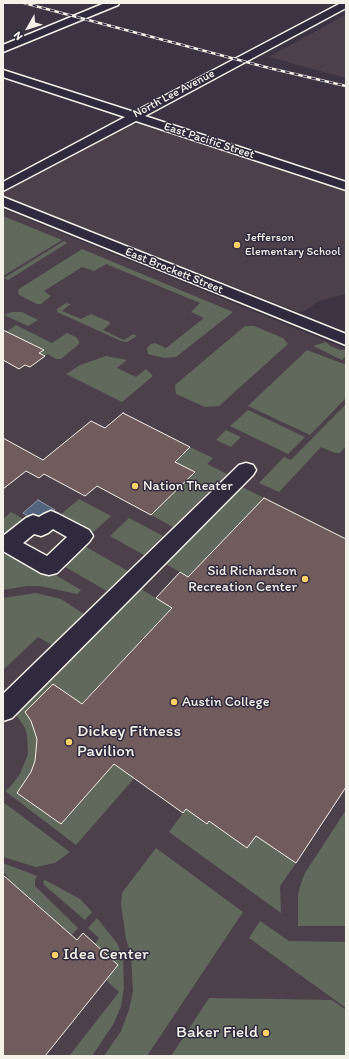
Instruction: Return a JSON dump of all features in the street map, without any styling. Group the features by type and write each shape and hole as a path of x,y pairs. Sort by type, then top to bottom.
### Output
{"main road":[{"path":"3,41 96,3"},
{"path":"3,49 114,3"},
{"name":"East Brockett Street","path":"3,201 346,340"}],"street":[{"name":"North Lee Avenue","path":"3,186 346,3"},
{"name":"East Pacific Street","path":"3,73 346,186"},
{"path":"3,710 246,470"}],"shaded area":[{"path":"346,14 346,78 269,57 336,20"},
{"name":"Jefferson Elementary School","path":"139,124 346,191 346,294 319,301 306,310 298,312 3,196 3,193 128,125"},
{"name":"Austin College","path":"3,209 346,349 346,1056 3,1056"},
{"path":"3,216 62,240 3,276"},
{"path":"64,241 67,243 8,280 4,278"},
{"path":"82,249 233,312 176,357 164,358 148,354 147,348 151,344 155,343 166,348 204,318 191,312 200,303 106,264 94,271 82,267 44,291 51,296 41,304 37,304 19,295 19,289"},
{"path":"66,303 71,304 62,311 81,319 91,314 110,322 110,324 103,330 124,340 133,334 137,336 127,342 121,341 57,312 57,309"},
{"path":"12,312 22,312 38,320 28,326 4,315"},
{"path":"16,325 52,343 67,333 76,337 79,344 61,359 56,359 48,354 45,356 39,353 43,350 6,332"},
{"path":"245,326 254,326 283,338 288,344 219,406 205,407 176,394 175,385"},
{"path":"326,342 330,346 340,350 346,350 346,356 342,360 313,346"},
{"path":"307,350 344,364 346,363 346,398 310,435 248,406"},
{"path":"106,356 127,360 117,368 136,377 146,369 153,376 122,402 66,374 80,365"},
{"path":"346,404 346,446 340,453 335,453 321,447 279,492 259,483 284,457 291,460"},
{"path":"248,410 305,437 288,454 230,426"},
{"path":"226,430 241,437 231,447 216,440"},
{"path":"190,447 213,458 207,464 227,474 173,527 151,515 195,472 175,462"},
{"path":"242,487 264,498 188,577 166,564"},
{"path":"79,499 111,516 91,534 59,516"},
{"path":"11,512 27,521 11,535 3,530 3,519"},
{"path":"129,518 163,536 144,555 110,536"},
{"path":"81,544 128,571 107,591 60,564"},
{"path":"10,548 81,590 77,594 40,586 27,586 3,590 3,556"},
{"path":"141,589 172,608 81,704 53,685 25,712 31,721 37,739 35,761 31,772 17,793 61,824 117,761 137,775 76,845 5,791 20,774 28,754 25,728 16,715"},
{"path":"36,593 61,599 84,614 52,645 38,637 3,670 3,598"},
{"path":"3,802 70,852 55,863 36,867 3,857"},
{"path":"186,809 206,824 209,821 247,848 256,836 296,863 280,886 281,913 169,832"},
{"path":"346,810 346,926 298,926 298,895 305,873"},
{"path":"156,848 243,912 147,1056 104,1056 121,1031 129,1010 133,991 131,955 126,939 121,904 122,893"},
{"path":"3,863 37,876 35,886 78,928 72,935 11,883 5,873 3,874"},
{"path":"45,880 80,899 92,912 85,920 44,885 43,881"},
{"path":"97,918 117,943 123,957 124,988 121,1006 114,1023 92,1056 69,1056 119,992 106,980 118,965 95,944 99,938 88,928"},
{"path":"260,921 289,941 346,942 346,1008 249,938"},
{"name":"Baker Field","path":"209,998 332,1000 346,1010 346,1056 171,1056"}],"water":[{"path":"38,500 55,510 40,523 23,513"}],"building":[{"path":"3,330 44,350 39,353 45,356 30,367 25,365 19,369 3,360"},
{"path":"123,413 190,447 175,462 195,472 151,515 97,486 85,496 44,474 39,478 26,471 3,489 3,438 43,460 91,421 105,428"},
{"path":"264,498 346,539 346,787 296,863 256,836 247,848 209,821 207,824 186,809 183,813 114,764 61,824 17,793 31,772 35,761 37,739 31,721 25,712 53,684 82,704 172,608 156,598 180,572 188,577"},
{"name":"Idea Center","path":"3,875 77,940 83,933 118,965 45,1056 3,1056"}],"railway":[{"path":"24,3 269,68 346,86"}],"place":[{"name":"Jefferson Elementary School","path":"237,245"},
{"name":"Nation Theater","path":"135,486"},
{"name":"Sid Richardson Recreation Center","path":"305,579"},
{"name":"Austin College","path":"174,702"},
{"name":"Dickey Fitness Pavilion","path":"69,742"},
{"name":"Idea Center","path":"55,955"},
{"name":"Baker Field","path":"266,1033"}]}
